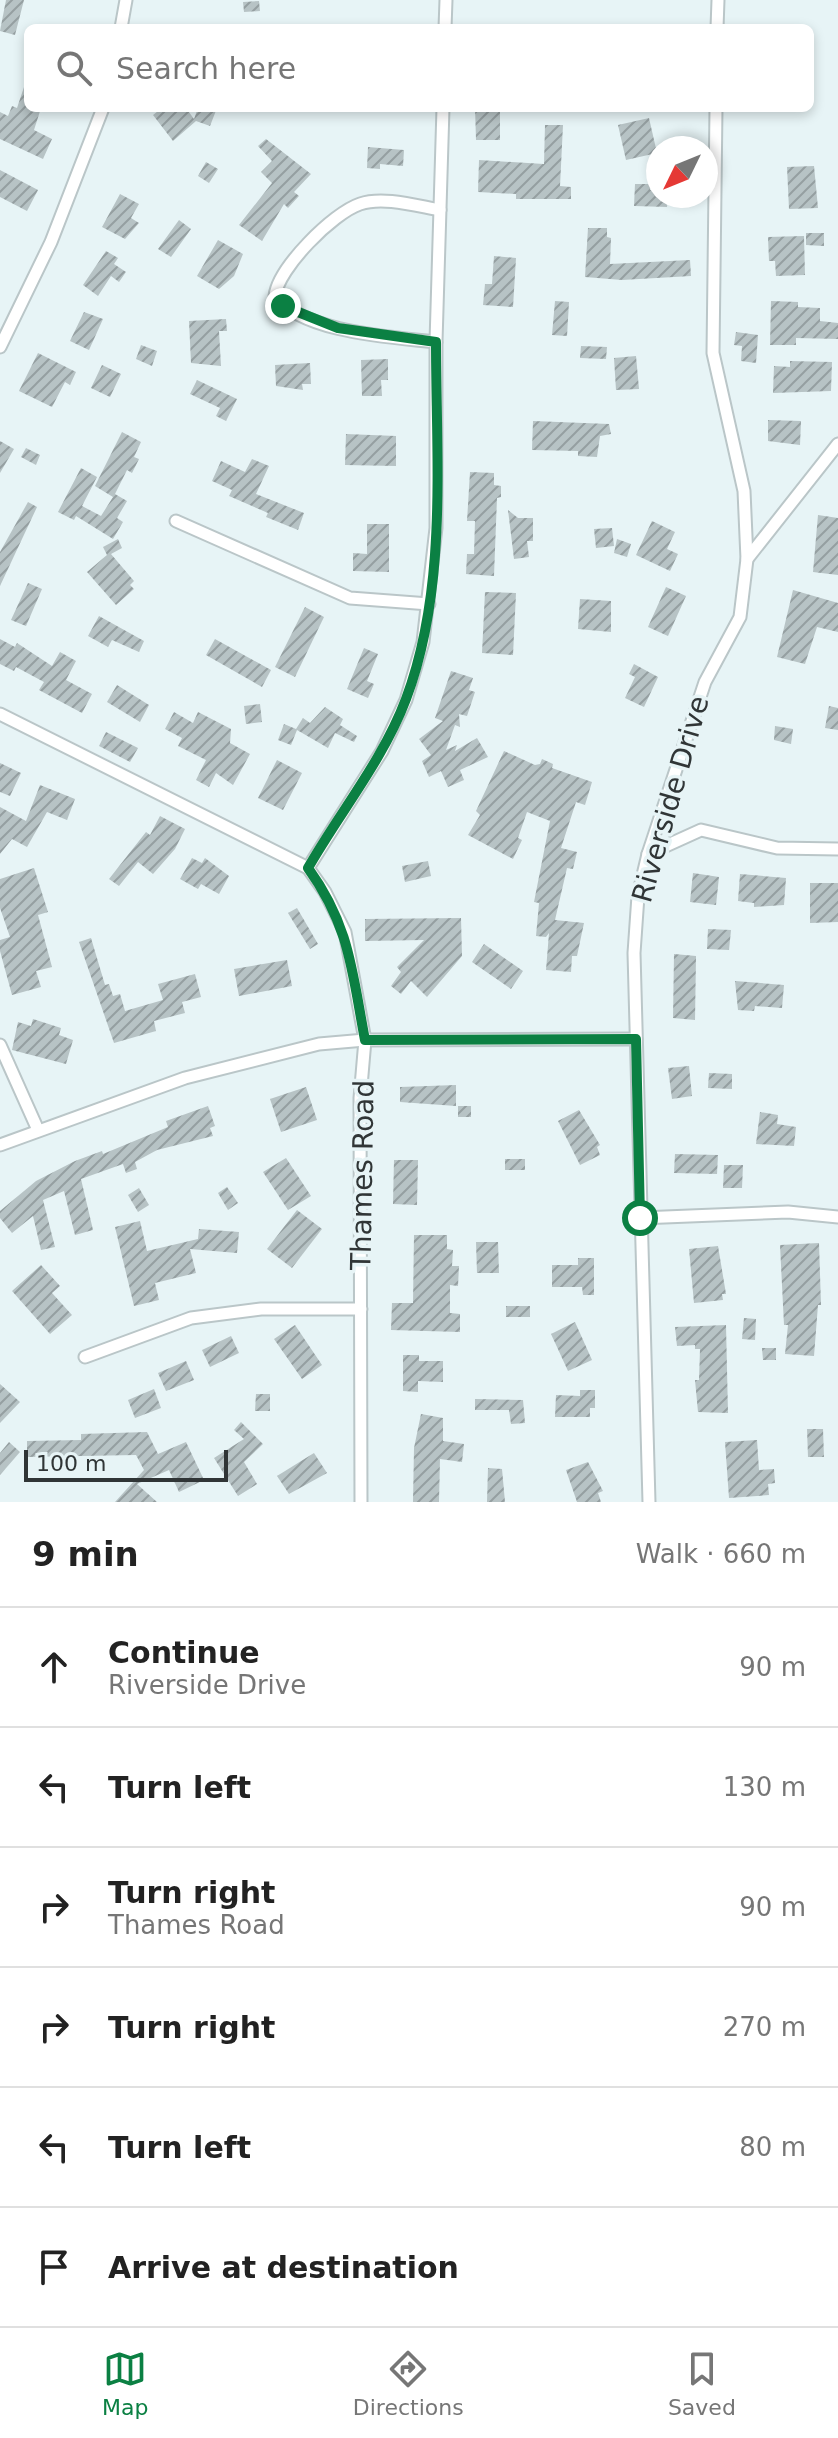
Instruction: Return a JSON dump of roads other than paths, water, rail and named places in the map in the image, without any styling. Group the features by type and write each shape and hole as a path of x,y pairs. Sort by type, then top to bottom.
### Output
{"street":[{"path":"122,24 126,0"},
{"path":"445,24 446,0"},
{"path":"717,24 718,0"},
{"path":"0,347 51,242 101,112"},
{"path":"0,714 308,868 382,751 406,700 423,642 436,528 436,342 443,112"},
{"name":"Riverside Drive","path":"649,1502 634,953 638,896 648,854 705,682 740,617 747,559 744,491 713,353 716,112"},
{"path":"436,342 338,328 283,306 275,296 276,283 299,254 333,220 361,203 391,203 440,210"},
{"path":"747,559 838,444"},
{"path":"176,521 350,598 429,604"},
{"path":"648,854 701,830 777,848 838,849"},
{"name":"Thames Road","path":"308,868 325,892 345,932 365,1040 360,1098 361,1502"},
{"path":"0,1145 185,1078 319,1044 365,1040 636,1039"},
{"path":"0,1045 38,1130"},
{"path":"640,1218 788,1212 838,1217"},
{"path":"85,1357 191,1318 261,1309 361,1309"}]}
